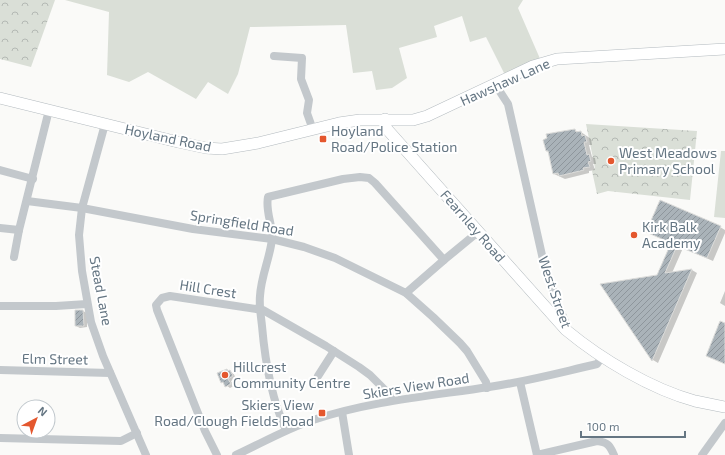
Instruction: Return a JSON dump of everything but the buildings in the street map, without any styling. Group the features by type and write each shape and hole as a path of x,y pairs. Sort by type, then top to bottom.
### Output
{"main road":[{"name":"Hawshaw Lane","path":"385,119 413,120 427,116 533,66 557,59 725,50"},
{"name":"Hoyland Road","path":"0,98 178,142 206,148 222,149 246,145 339,123 385,119"},
{"name":"Fearnley Road","path":"385,119 386,128 566,330"},
{"name":"West Street","path":"566,330 583,345 602,357 658,387 694,401 725,407"}],"street":[{"path":"274,56 302,58 301,79 309,100 307,113 313,130"},
{"name":"West Street","path":"495,84 508,104 544,264 566,324 566,330"},
{"path":"14,257 19,230 33,179 49,110"},
{"name":"Stead Lane","path":"104,124 82,208 79,235 82,271 91,322 110,373 146,455"},
{"path":"0,170 33,179"},
{"path":"286,430 270,379 260,310 262,280 272,239 268,197 343,179 360,177 369,178 376,183 444,260"},
{"name":"Springfield Road","path":"27,201 82,208 194,229 272,239 304,247 335,258 406,293 433,317 467,351 486,382 487,388"},
{"path":"0,228 19,230"},
{"path":"406,293 478,232"},
{"name":"Hill Crest","path":"217,455 200,418 157,310 156,305 162,298 170,296 260,310 290,324 370,375 390,395 392,400"},
{"path":"0,306 56,306 88,304"},
{"path":"318,376 334,351"},
{"name":"Skiers View Road","path":"236,455 286,430 314,419 392,400 487,388 520,382 593,366 597,364 602,357"},
{"name":"Elm Street","path":"0,370 110,373"},
{"path":"520,382 537,455 598,441 604,442 610,446 614,455"},
{"path":"342,412 349,455"},
{"path":"702,455 725,424"},
{"path":"0,438 121,441 137,433"}],"green space":[{"path":"0,0 55,0 31,67 0,59"},
{"path":"65,0 523,0 518,8 541,61 506,77 486,37 470,42 462,16 434,26 437,37 399,48 407,78 392,88 376,90 372,71 353,73 346,25 250,27 238,74 228,94 208,82 196,99 148,72 129,82 107,75 109,12"},
{"path":"586,124 697,131 690,200 608,191 597,194 592,171 595,168"},
{"path":"721,151 725,151 725,218 714,217"}],"place":[{"name":"Hoyland Road/Police Station","path":"323,139"},
{"name":"West Meadows Primary School","path":"611,161"},
{"name":"Kirk Balk Academy","path":"634,235"},
{"name":"Hillcrest Community Centre","path":"225,375"},
{"name":"Skiers View Road/Clough Fields Road","path":"322,413"}]}
